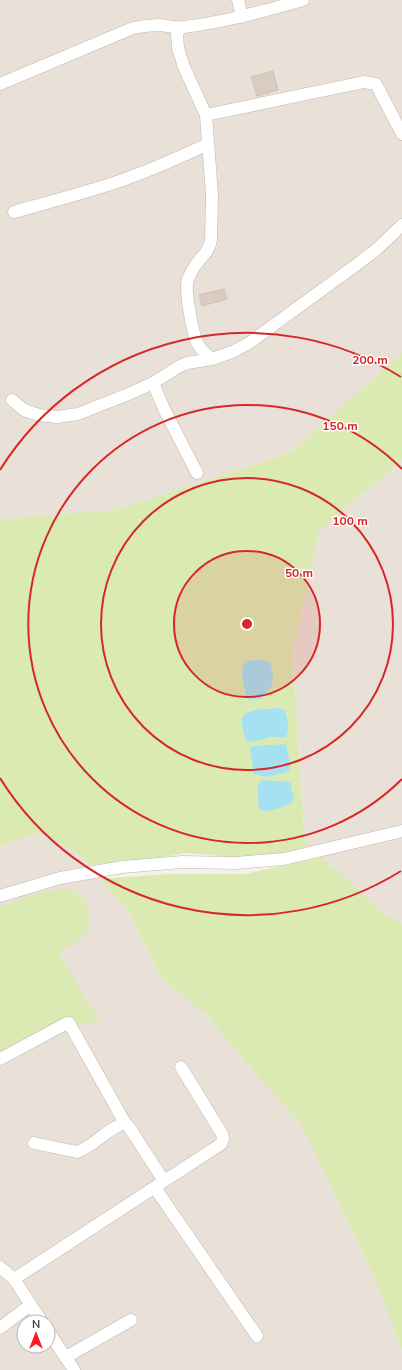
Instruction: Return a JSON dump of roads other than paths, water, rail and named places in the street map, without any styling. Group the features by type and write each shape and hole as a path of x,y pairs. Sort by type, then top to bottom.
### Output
{"street":[{"path":"238,0 242,17"},
{"path":"0,84 133,28 145,25 160,25 180,28 211,24 303,0"},
{"path":"180,28 177,34 178,48 184,67 206,115 212,195 212,240 210,248 196,265 187,282 186,292 198,344 202,351 212,359"},
{"path":"206,115 364,82 376,84 402,134"},
{"path":"14,212 130,177 181,157 208,144"},
{"path":"12,400 24,410 39,415 57,417 78,414 153,383 187,363 212,359 232,352 249,343 377,249 402,225"},
{"path":"153,383 165,411 198,473"},
{"path":"0,896 60,878 122,867 182,862 236,863 284,859 402,831"},
{"path":"0,1059 69,1023 125,1123 129,1127 159,1184 257,1336"},
{"path":"14,1279 221,1144 223,1139 222,1134 181,1067"},
{"path":"34,1143 77,1152 84,1150 119,1125 125,1123"},
{"path":"0,1267 14,1279 36,1314"},
{"path":"0,1328 30,1306"},
{"path":"66,1357 131,1320"},
{"path":"56,1343 74,1370"}],"water":[{"path":"245,661 268,661 271,664 273,676 272,686 261,699 248,700 243,680 243,664"},
{"path":"277,708 285,710 288,732 285,738 273,737 248,742 245,739 242,727 243,716 251,711"},
{"path":"286,744 290,764 290,769 287,772 266,777 254,774 250,749 252,746"},
{"path":"263,780 290,782 294,799 284,807 262,811 258,805 258,789"}]}
